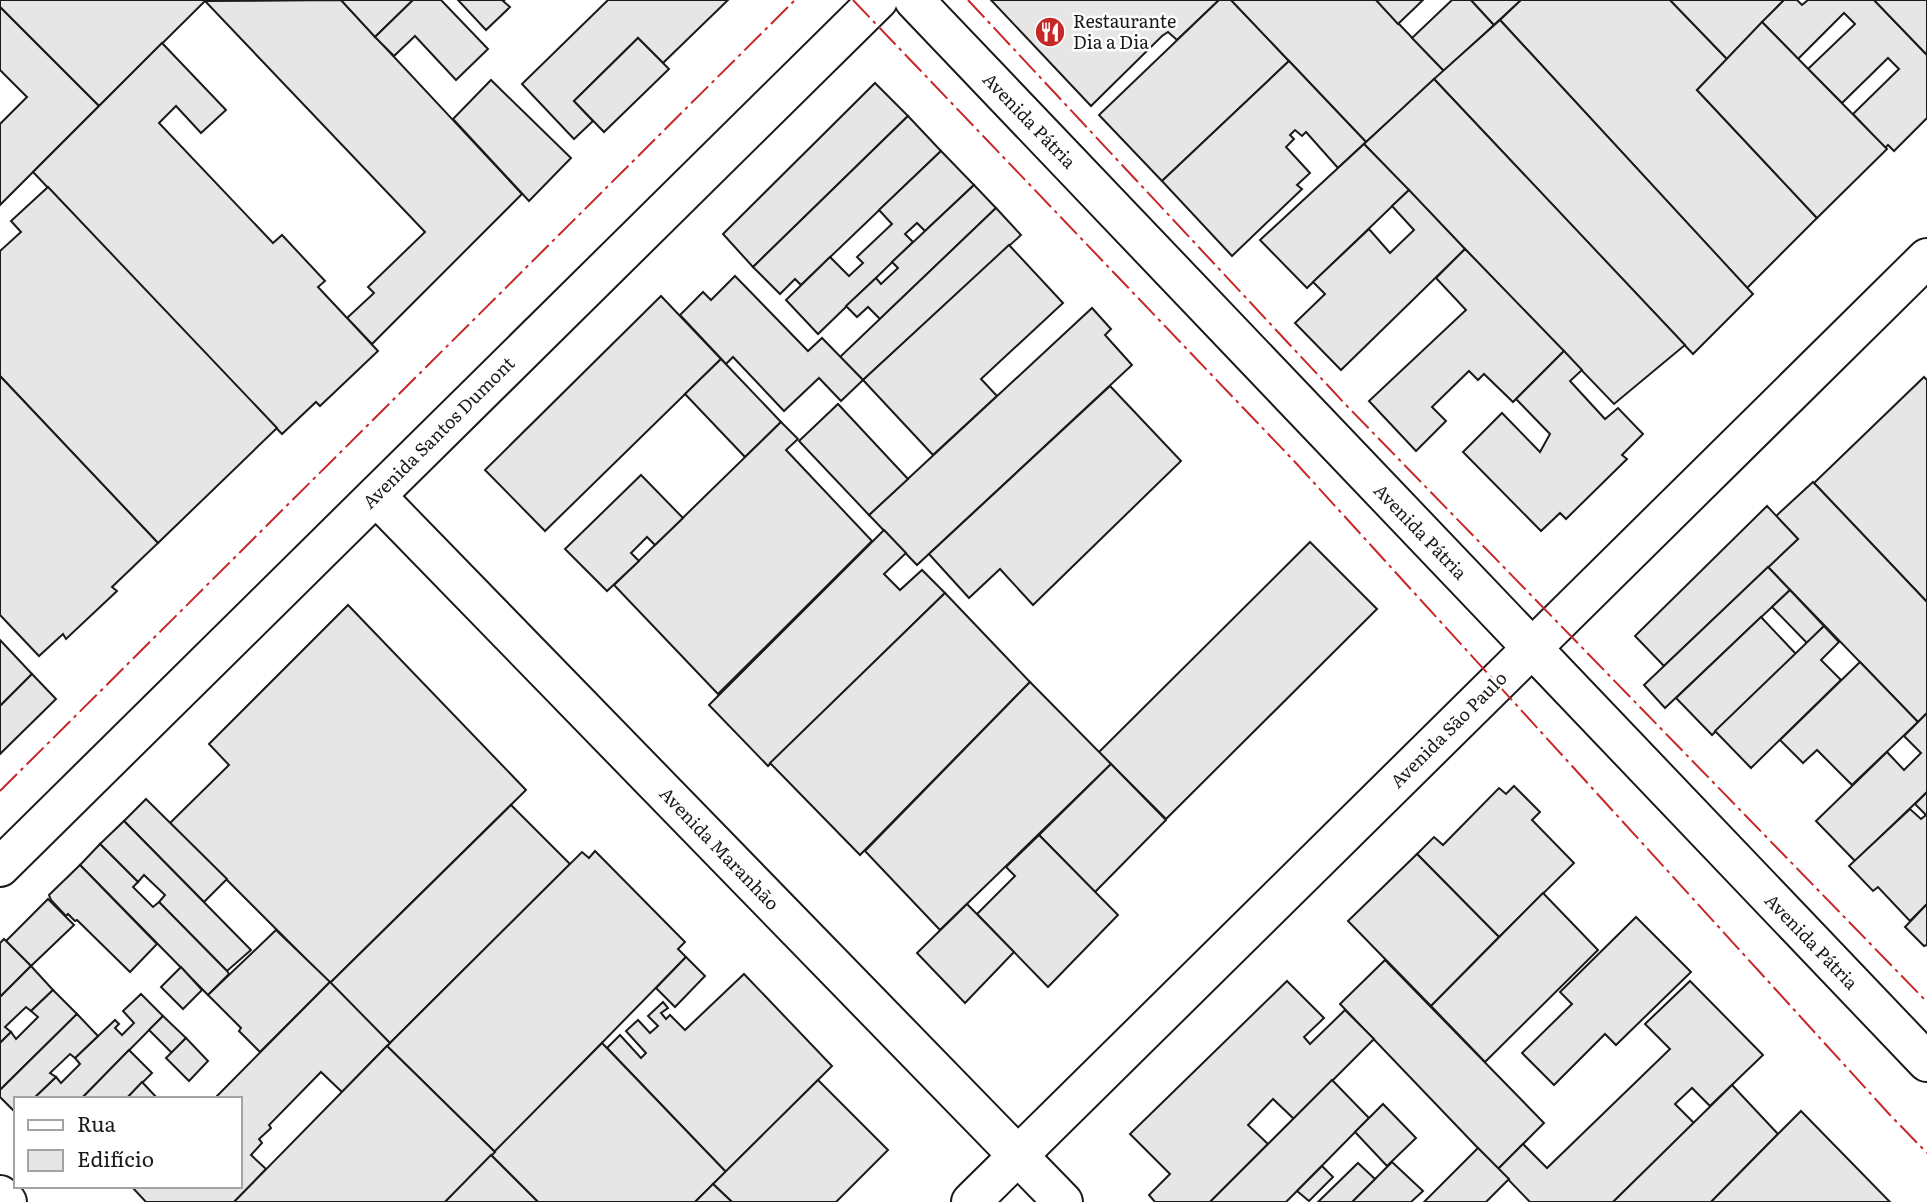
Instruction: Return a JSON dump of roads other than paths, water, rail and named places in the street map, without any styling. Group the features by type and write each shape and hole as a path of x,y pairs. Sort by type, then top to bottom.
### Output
{"street":[{"name":"Avenida Santos Dumont","path":"0,867 878,0"},
{"name":"Avenida Pátria","path":"914,0 1927,1062"},
{"name":"Avenida São Paulo","path":"971,1202 1927,258"},
{"name":"Avenida Maranhão","path":"376,496 1063,1202"},
{"path":"0,1195 7,1202"}],"place":[{"name":"Restaurante Dia a Dia","path":"1050,32"}]}
